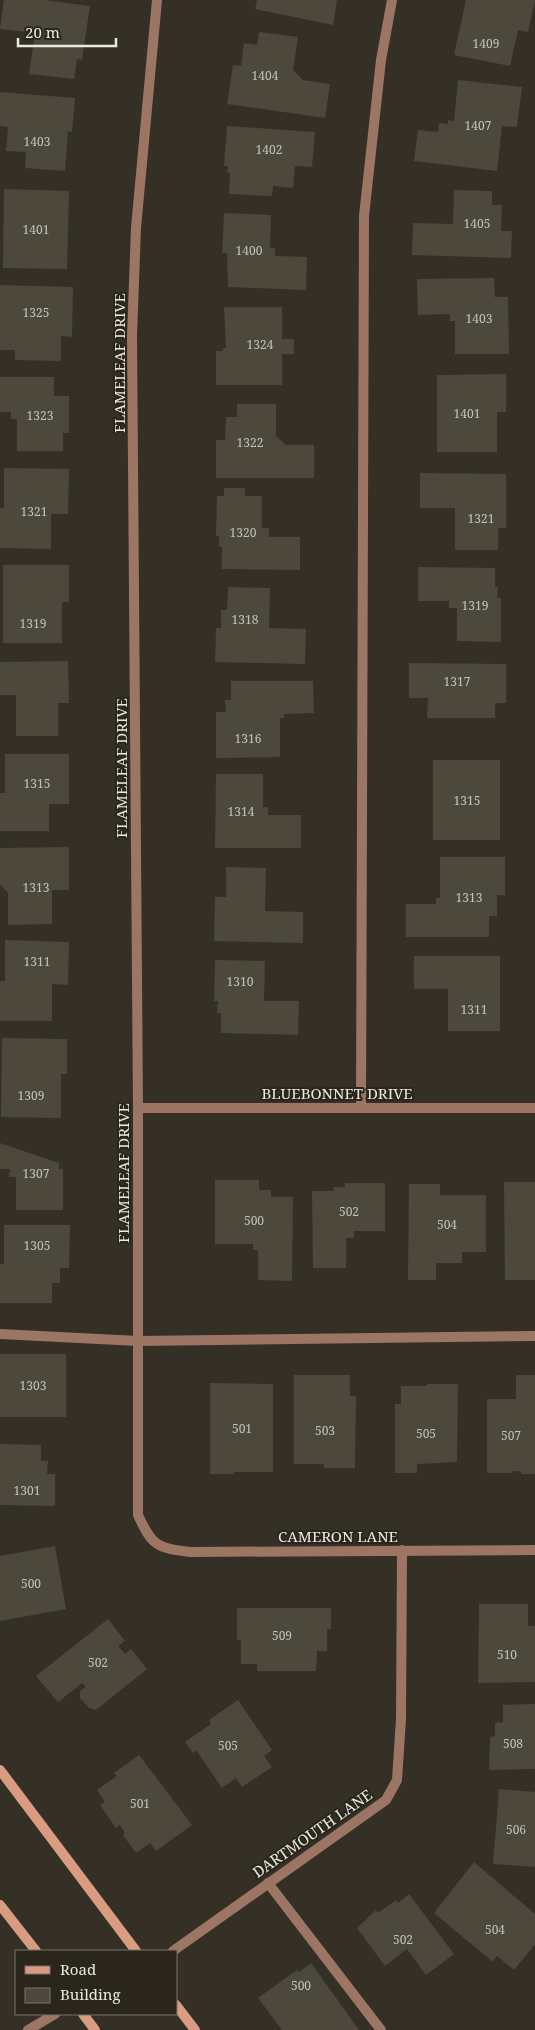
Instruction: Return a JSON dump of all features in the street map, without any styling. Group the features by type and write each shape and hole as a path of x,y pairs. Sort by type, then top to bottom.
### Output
{"main road":[{"path":"0,1770 135,1950"},
{"path":"0,1905 35,1950"},
{"path":"178,2008 195,2030"},
{"path":"84,2015 95,2030"}],"street":[{"name":"FLAMELEAF DRIVE","path":"148,1535 138,1515 138,1108 132,336 136,228 157,0"},
{"path":"361,1108 364,216 381,60 392,0"},
{"name":"BLUEBONNET DRIVE","path":"138,1108 535,1108"},
{"path":"0,1334 138,1340 535,1336"},
{"name":"CAMERON LANE","path":"148,1535 163,1549 190,1552 535,1550"},
{"name":"DARTMOUTH LANE","path":"174,1950 386,1800 397,1780 401,1719 402,1550"},
{"path":"268,1883 381,2030"},
{"path":"28,2030 53,2015"}],"building":[{"path":"4,0 44,0 90,6 82,60 77,59 74,79 29,74 35,33 0,29"},
{"path":"257,0 337,0 333,25 255,9"},
{"path":"466,0 535,0 528,32 518,30 510,66 454,55"},
{"path":"259,32 298,37 293,70 303,80 330,84 325,118 227,104 233,65 241,66 244,43 257,45"},
{"path":"458,80 522,87 517,127 502,126 497,171 414,161 418,130 438,132 439,123 448,124 448,120 454,121"},
{"path":"0,92 75,98 72,132 68,131 65,171 25,168 26,152 6,151 8,127 0,126"},
{"path":"227,126 315,132 312,167 295,166 293,188 273,186 272,196 229,194 230,173 227,172 228,166 224,166"},
{"path":"4,189 69,191 67,269 3,268"},
{"path":"454,190 492,191 492,205 502,205 501,231 512,231 511,258 412,255 413,223 453,224"},
{"path":"224,213 271,215 270,248 275,248 275,256 307,257 306,290 228,287 227,253 222,253"},
{"path":"494,278 495,297 508,297 509,354 455,354 455,321 450,321 450,314 418,315 417,279"},
{"path":"0,285 73,287 72,337 61,336 61,361 15,360 15,350 0,350"},
{"path":"224,307 282,307 282,339 294,339 294,354 282,354 282,385 216,385 216,351 223,351 223,348 226,348"},
{"path":"506,374 506,412 497,412 497,452 437,452 437,375"},
{"path":"0,377 54,377 54,396 69,396 69,433 63,433 63,451 17,451 17,419 11,419 11,412 0,412"},
{"path":"237,404 276,404 276,436 286,445 314,445 314,478 216,478 216,440 225,440 226,417 237,417"},
{"path":"4,468 69,469 68,514 51,514 51,549 0,548 0,508 4,508"},
{"path":"420,473 506,474 506,528 498,528 498,550 455,550 455,508 420,508"},
{"path":"224,488 245,488 245,496 262,496 262,528 269,528 269,537 300,537 300,570 222,569 222,547 219,547 219,536 216,536 217,496 224,496"},
{"path":"3,565 69,565 69,602 62,602 62,643 3,643"},
{"path":"418,567 495,568 495,587 498,587 497,598 501,598 501,642 457,641 457,608 449,608 449,601 418,601"},
{"path":"228,587 270,588 269,628 306,629 305,664 215,662 216,628 221,628 221,610 227,610"},
{"path":"68,661 69,703 58,703 58,736 16,736 16,695 0,695 0,662"},
{"path":"409,663 506,664 506,703 495,703 495,718 427,718 428,698 409,698"},
{"path":"231,681 313,681 314,713 284,714 284,718 280,718 280,757 216,758 216,712 226,712 225,700 231,700"},
{"path":"5,754 69,754 69,804 49,804 49,831 0,831 0,793 5,793"},
{"path":"433,760 500,760 500,840 433,840"},
{"path":"216,774 263,774 263,807 268,807 268,815 301,815 301,848 215,848"},
{"path":"69,847 69,890 52,890 52,924 8,925 8,893 0,884 0,848"},
{"path":"440,857 505,857 505,895 497,895 497,916 489,916 489,937 406,937 406,904 436,904 436,898 440,898"},
{"path":"226,867 266,868 265,911 303,912 303,943 214,941 215,897 226,897"},
{"path":"5,940 69,942 68,985 52,984 52,1021 0,1021 0,981 5,981"},
{"path":"414,956 500,956 500,1031 448,1031 448,989 414,989"},
{"path":"215,960 265,961 264,1001 299,1001 298,1035 221,1033 221,1013 217,1013 218,1001 214,1001"},
{"path":"2,1038 67,1039 67,1074 61,1074 61,1118 1,1117"},
{"path":"0,1143 59,1163 59,1169 63,1169 63,1210 16,1210 16,1177 9,1177 10,1169 0,1169"},
{"path":"215,1180 259,1180 259,1190 271,1190 271,1197 293,1197 292,1281 258,1280 258,1250 253,1250 253,1244 215,1244"},
{"path":"504,1182 535,1182 535,1280 505,1280"},
{"path":"345,1183 385,1183 385,1231 354,1231 354,1238 346,1238 346,1268 313,1268 312,1191 334,1191 333,1187 345,1187"},
{"path":"409,1184 440,1184 440,1195 486,1195 486,1252 462,1252 462,1263 436,1263 436,1280 408,1280"},
{"path":"4,1225 70,1225 69,1268 60,1268 60,1283 52,1283 52,1303 0,1303 0,1264 4,1264"},
{"path":"0,1354 66,1354 66,1417 0,1417"},
{"path":"294,1375 350,1375 350,1396 356,1396 355,1468 324,1468 324,1464 294,1464"},
{"path":"516,1375 535,1375 535,1474 521,1474 521,1471 513,1471 513,1473 487,1473 487,1399 516,1399"},
{"path":"210,1383 273,1384 273,1472 210,1474"},
{"path":"427,1384 458,1384 457,1462 417,1464 417,1473 395,1473 395,1404 401,1404 401,1386 427,1386"},
{"path":"0,1444 41,1445 41,1461 48,1461 47,1474 55,1474 55,1506 0,1505"},
{"path":"55,1546 66,1609 0,1621 0,1556"},
{"path":"479,1604 528,1604 528,1626 535,1626 535,1682 478,1683"},
{"path":"237,1608 331,1608 331,1629 327,1629 327,1651 317,1651 316,1671 257,1671 257,1664 241,1664 241,1640 237,1640"},
{"path":"108,1619 125,1641 118,1646 125,1654 131,1649 147,1669 96,1710 89,1708 80,1698 80,1691 86,1687 82,1683 58,1702 36,1676"},
{"path":"238,1700 272,1750 264,1756 272,1767 242,1787 236,1778 222,1788 196,1750 193,1753 185,1742 211,1724 209,1720"},
{"path":"535,1704 535,1769 489,1770 490,1737 495,1736 495,1723 503,1722 503,1705"},
{"path":"139,1755 192,1825 156,1851 150,1843 136,1853 123,1835 125,1833 120,1825 116,1828 100,1805 105,1802 97,1790 117,1776 114,1773"},
{"path":"499,1789 535,1792 535,1867 493,1864"},
{"path":"474,1862 535,1914 535,1944 514,1970 497,1956 493,1962 434,1913"},
{"path":"409,1894 454,1954 426,1975 407,1949 385,1966 357,1928 376,1910 378,1913 396,1900 398,1903"},
{"path":"311,1963 359,2030 282,2030 258,1998 297,1970 299,1972"}]}
